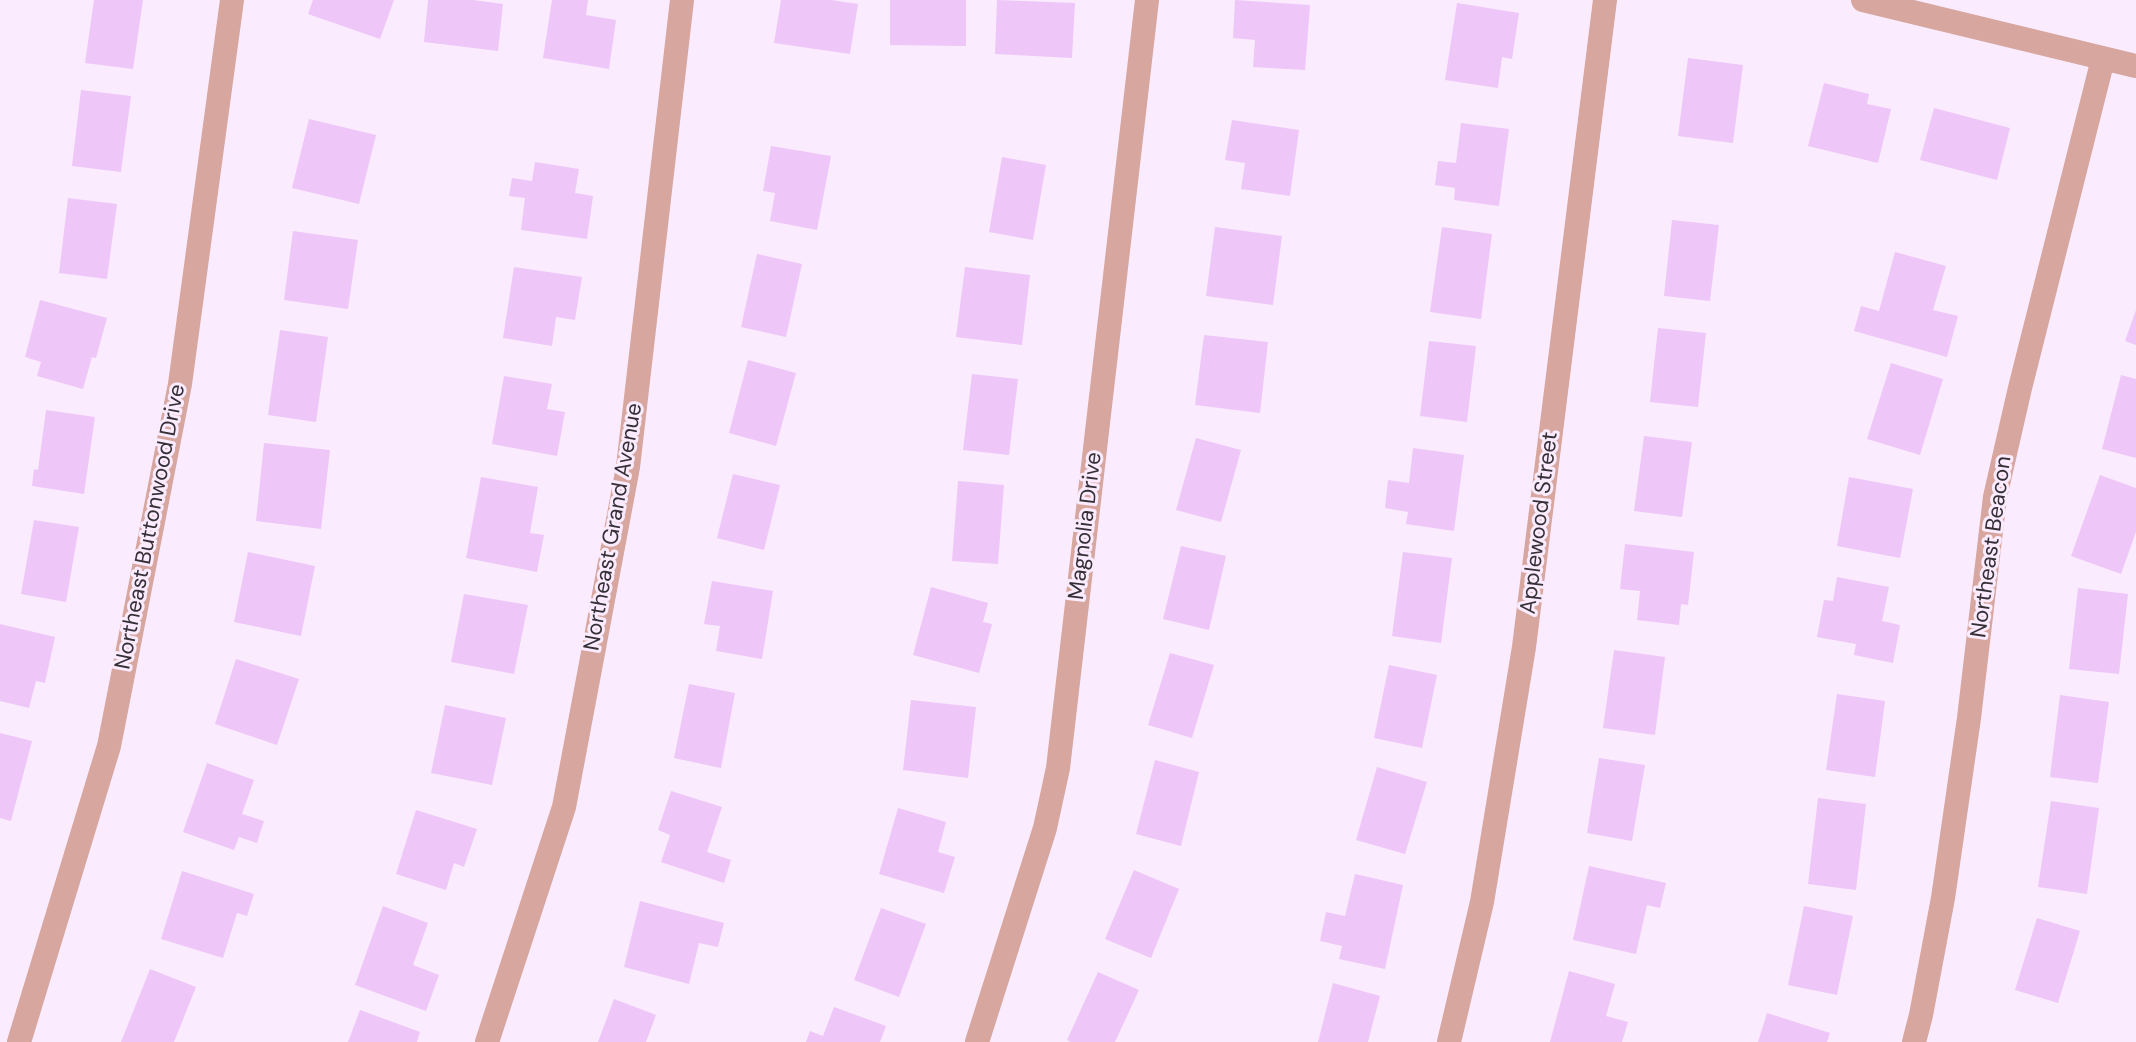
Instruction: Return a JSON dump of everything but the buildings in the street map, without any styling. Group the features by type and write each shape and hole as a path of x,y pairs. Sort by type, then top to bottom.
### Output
{"street":[{"name":"Northeast Buttonwood Drive","path":"19,1042 109,746 180,384 232,0"},
{"name":"Northeast Grand Avenue","path":"487,1042 564,807 625,482 682,0"},
{"name":"Magnolia Drive","path":"977,1042 1041,841 1058,768 1147,0"},
{"name":"Applewood Street","path":"1449,1042 1482,902 1524,647 1605,0"},
{"path":"1863,0 2136,66"},
{"name":"Northeast Beacon","path":"1914,1042 1943,898 1969,718 1995,497 2103,59"}]}
